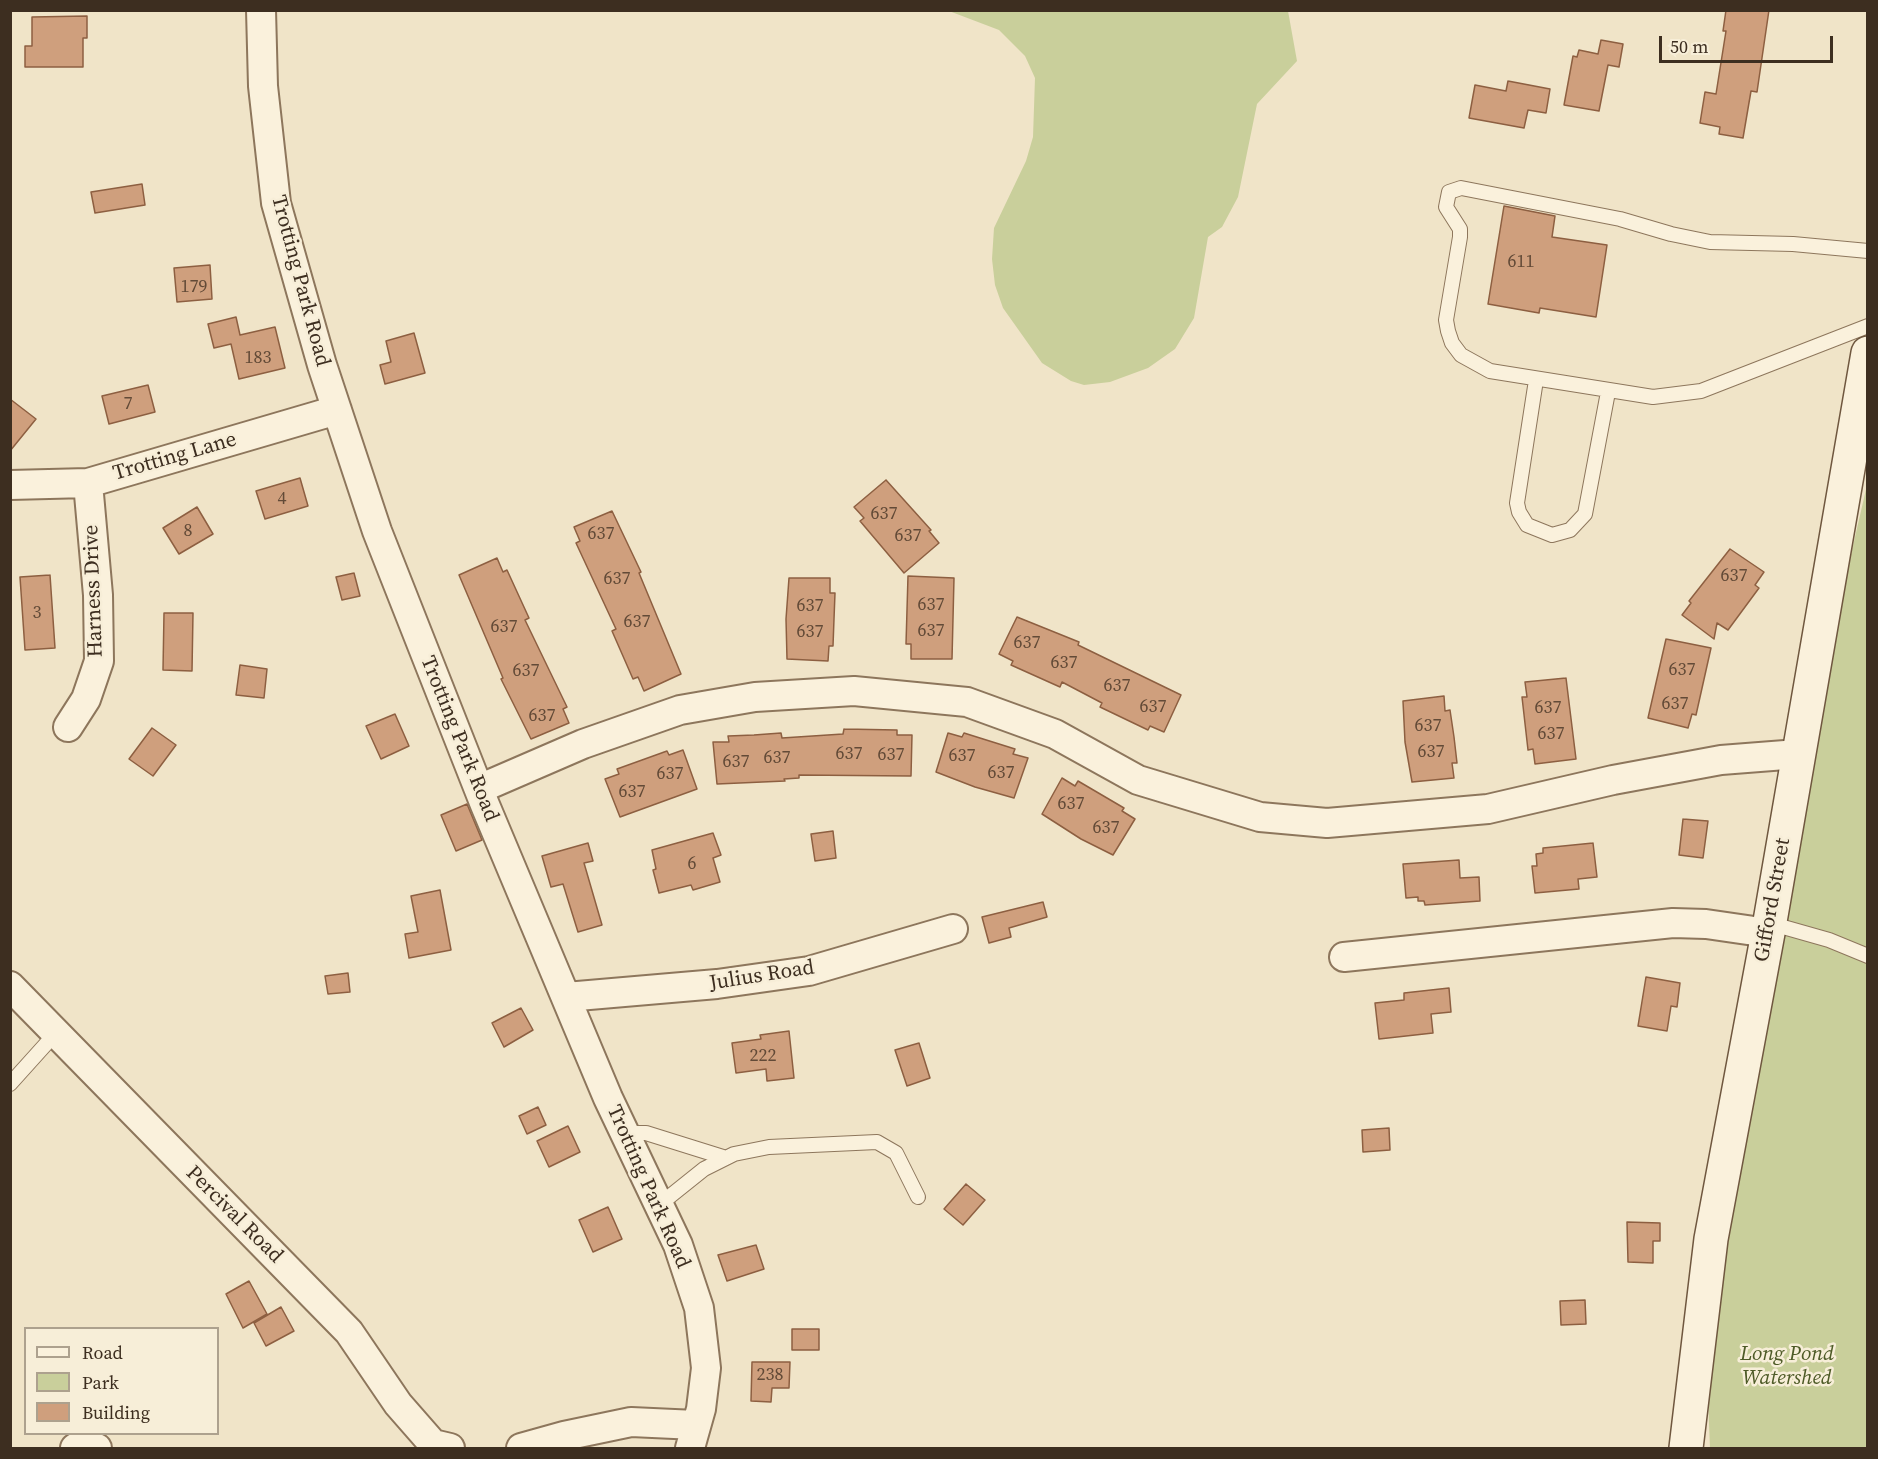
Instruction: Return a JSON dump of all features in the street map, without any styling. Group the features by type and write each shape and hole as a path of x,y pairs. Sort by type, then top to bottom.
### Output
{"main road":[{"name":"Gifford Street","path":"1686,1449 1711,1239 1768,928 1868,353"}],"street":[{"name":"Trotting Park Road","path":"261,10 263,86 276,203 337,410 377,531 479,789 625,1133 678,1245 699,1308 706,1368 693,1437"},
{"name":"Trotting Lane","path":"10,485 88,483 337,410"},
{"name":"Harness Drive","path":"68,727 86,699 99,661 98,595 88,483"},
{"path":"479,789 583,744 680,710 756,697 854,691 967,702 1055,734 1138,780 1260,817 1327,823 1488,809 1613,780 1721,760 1798,754"},
{"path":"1344,957 1673,923 1768,928"},
{"name":"Julius Road","path":"566,997 717,984 808,970 953,928"},
{"name":"Percival Road","path":"10,986 349,1332 398,1404 433,1444 444,1448"},
{"path":"521,1449 564,1436 631,1422 693,1437"},
{"path":"75,1449 80,1445 97,1449"}],"lane":[{"path":"1868,251 1793,244 1710,242 1671,234 1620,219 1454,189 1449,192 1446,207 1460,229 1446,320 1452,343 1461,355 1482,368 1536,380 1653,397 1701,391 1868,326"},
{"path":"1536,380 1517,503 1519,512 1527,525 1552,535 1570,531 1586,514 1608,392"},
{"path":"1768,928 1829,940 1868,956"},
{"path":"10,1084 55,1034"},
{"path":"625,1133 646,1133 726,1158"},
{"path":"659,1205 704,1169 734,1154 769,1147 877,1142 896,1152 918,1197"}],"green space":[{"path":"949,11 1288,11 1297,61 1257,104 1238,197 1222,227 1208,237 1194,318 1175,349 1148,368 1110,382 1084,385 1071,381 1042,363 1003,308 995,285 992,259 994,228 1026,161 1033,137 1035,78 1025,56 999,30"},
{"name":"Long Pond Watershed","path":"1867,485 1867,1448 1710,1448 1705,1322 1816,706"}],"building":[{"path":"1726,10 1769,10 1757,92 1751,91 1743,138 1719,134 1720,127 1700,123 1705,92 1716,94 1726,31 1723,31"},
{"path":"87,16 87,38 83,38 83,67 25,67 25,46 32,46 32,17"},
{"path":"1601,40 1623,44 1619,67 1608,65 1599,111 1564,105 1573,56 1577,57 1579,50 1598,54"},
{"path":"1508,81 1550,89 1546,113 1528,110 1524,128 1469,118 1475,85 1506,91"},
{"path":"142,184 145,205 95,213 91,192"},
{"path":"1504,206 1555,216 1552,237 1607,245 1596,317 1540,308 1539,313 1488,304"},
{"path":"210,265 212,299 177,302 174,268"},
{"path":"236,317 240,335 275,327 285,368 239,379 231,344 214,348 208,324"},
{"path":"414,333 425,373 385,384 380,365 391,362 386,341"},
{"path":"148,385 155,412 109,424 102,396"},
{"path":"10,399 36,419 10,451"},
{"path":"300,478 308,506 265,519 256,491"},
{"path":"886,480 931,530 929,531 939,543 904,573 860,521 864,518 854,507"},
{"path":"197,507 213,534 179,554 163,528"},
{"path":"612,511 641,572 639,573 681,674 644,691 638,677 633,679 612,631 616,629 576,543 580,541 574,527"},
{"path":"1730,549 1764,572 1755,585 1759,588 1728,630 1717,623 1714,639 1682,615 1691,603 1689,601"},
{"path":"497,558 503,572 507,570 529,618 525,620 567,707 563,709 569,723 531,739 501,679 503,678 459,575"},
{"path":"354,573 360,596 342,600 336,577"},
{"path":"50,575 55,648 25,650 20,577"},
{"path":"908,576 954,578 952,659 911,659 911,644 906,644"},
{"path":"789,578 830,578 830,593 835,593 833,646 829,646 828,661 787,659 786,619"},
{"path":"164,613 193,613 192,671 163,670"},
{"path":"1017,617 1079,642 1078,645 1181,695 1164,732 1150,726 1148,730 1100,707 1102,703 1062,682 1060,687 1011,665 1013,661 999,654"},
{"path":"1666,639 1711,648 1696,715 1692,714 1688,728 1648,718"},
{"path":"240,665 267,669 264,698 236,695"},
{"path":"1566,678 1576,759 1535,764 1533,749 1528,750 1522,697 1527,697 1525,682"},
{"path":"1444,696 1445,711 1450,710 1454,737 1457,763 1452,763 1454,778 1412,782 1405,742 1403,701"},
{"path":"395,714 409,746 381,759 366,726"},
{"path":"152,728 176,745 153,776 129,759"},
{"path":"844,729 897,730 897,735 912,735 911,776 799,775 799,778 784,779 785,781 717,784 713,742 729,742 728,736 781,733 782,738 843,734"},
{"path":"948,733 962,737 964,733 1015,749 1013,754 1028,758 1014,798 975,787 936,772"},
{"path":"683,750 697,789 620,817 605,779 619,774 617,769 667,751 669,755"},
{"path":"1062,778 1075,786 1078,781 1124,808 1122,811 1135,819 1113,855 1081,839 1042,814"},
{"path":"467,804 482,840 456,851 441,815"},
{"path":"1683,819 1708,821 1703,858 1679,855"},
{"path":"833,831 836,858 815,861 811,834"},
{"path":"713,833 721,855 713,858 720,882 693,890 691,885 659,893 653,870 656,869 652,850"},
{"path":"588,843 593,861 584,863 602,925 578,932 563,884 551,887 542,856"},
{"path":"1593,843 1597,877 1578,879 1579,889 1535,893 1532,866 1537,866 1536,854 1543,853 1543,848"},
{"path":"1459,860 1460,878 1479,877 1480,901 1425,905 1424,901 1418,901 1418,897 1406,898 1403,864"},
{"path":"440,890 451,950 409,958 405,934 418,932 411,896"},
{"path":"1043,902 1047,917 1009,928 1011,937 989,943 982,917"},
{"path":"348,973 350,992 328,994 325,976"},
{"path":"1646,977 1680,983 1677,1007 1671,1006 1667,1031 1638,1026"},
{"path":"1449,988 1451,1012 1431,1014 1433,1033 1379,1039 1375,1003 1404,1000 1404,993"},
{"path":"521,1008 533,1030 504,1047 492,1023"},
{"path":"789,1031 794,1078 767,1081 766,1069 736,1073 732,1043 761,1039 760,1035"},
{"path":"919,1043 930,1078 907,1086 895,1050"},
{"path":"538,1107 546,1125 527,1134 519,1116"},
{"path":"568,1126 580,1152 549,1167 537,1141"},
{"path":"1389,1128 1390,1150 1363,1152 1362,1130"},
{"path":"966,1184 985,1200 963,1225 944,1209"},
{"path":"608,1207 622,1239 593,1252 579,1220"},
{"path":"1627,1222 1660,1223 1660,1241 1653,1241 1653,1263 1628,1262"},
{"path":"756,1245 764,1269 727,1281 718,1255"},
{"path":"249,1281 267,1314 243,1328 226,1294"},
{"path":"1585,1300 1586,1324 1561,1325 1560,1301"},
{"path":"281,1307 294,1331 266,1346 254,1323"},
{"path":"792,1329 819,1329 819,1350 792,1350"},
{"path":"752,1362 790,1362 789,1388 772,1388 771,1402 751,1401"}]}
